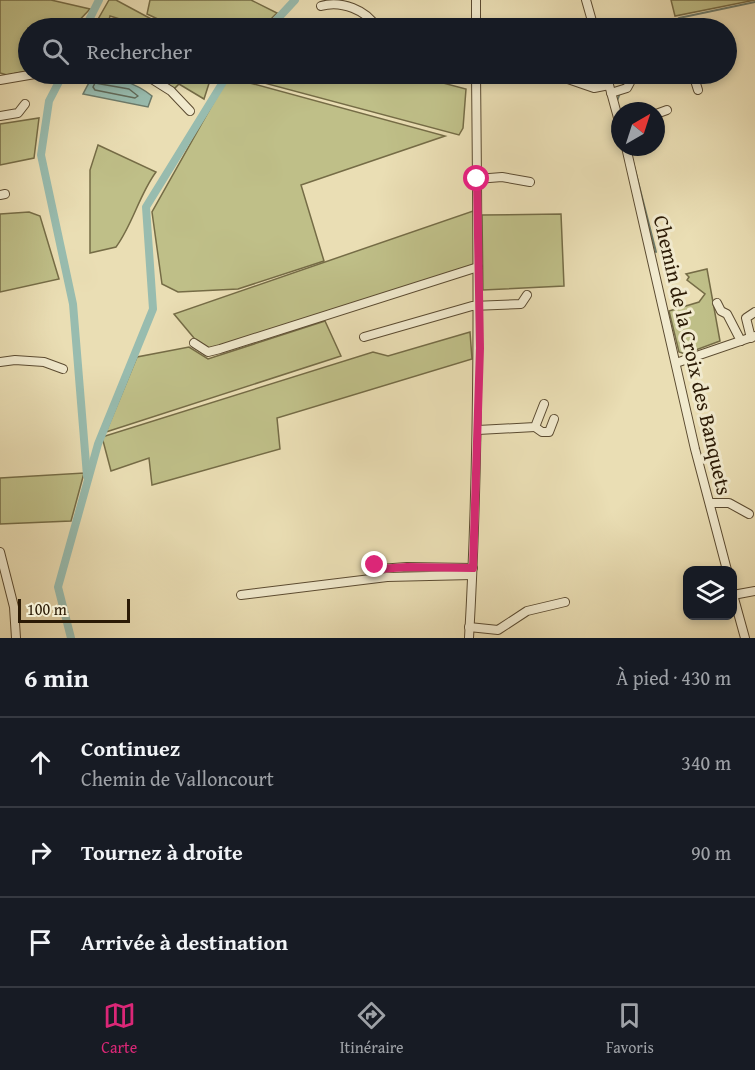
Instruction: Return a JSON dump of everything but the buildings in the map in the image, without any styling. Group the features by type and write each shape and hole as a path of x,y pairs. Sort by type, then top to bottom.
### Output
{"street":[{"path":"476,0 476,18"},
{"path":"586,0 591,18"},
{"path":"321,6 331,2 364,11 372,18"},
{"path":"0,80 18,77"},
{"path":"160,84 171,91 190,111"},
{"path":"469,638 478,430 476,84"},
{"path":"582,84 594,88 610,89 627,88 629,84"},
{"path":"609,84 614,102"},
{"path":"696,84 698,90"},
{"path":"0,116 18,113 25,104"},
{"name":"Chemin de la Croix des Banquets","path":"630,156 676,363 726,566"},
{"path":"477,179 502,177 530,182"},
{"path":"194,343 201,350 208,352 220,349 478,267"},
{"path":"364,337 479,305 521,304 527,295"},
{"path":"717,303 721,311 728,314 741,341"},
{"path":"676,363 753,337 746,318 755,312"},
{"path":"0,362 15,360 44,362 63,369"},
{"path":"534,427 544,404"},
{"path":"478,430 534,427 542,432 549,432 554,419"},
{"path":"710,503 729,503 749,514"},
{"path":"0,552 14,607 16,638"},
{"path":"375,565 379,569 399,570 407,567 473,572"},
{"path":"241,596 387,577 473,572"},
{"path":"737,593 755,591"},
{"path":"470,627 498,630 527,611 565,602"},
{"path":"737,608 745,638"}],"green space":[{"path":"0,0 51,0 90,9 81,18 18,18 18,73 7,75 0,73"},
{"path":"109,0 116,0 149,18 110,16 110,18 99,18"},
{"path":"150,0 251,0 277,13 272,18 156,18 147,14"},
{"path":"671,0 755,0 675,16"},
{"path":"164,84 179,84 173,90"},
{"path":"179,84 209,84 204,99"},
{"path":"224,84 254,84 445,136 301,185 324,261 238,289 178,292 162,284 152,212"},
{"path":"268,84 447,84 466,89 463,128 459,135"},
{"path":"39,118 34,158 0,165 0,124"},
{"path":"98,145 156,172 116,247 90,253 90,170"},
{"path":"476,210 475,266 208,351 199,344 174,314"},
{"path":"29,212 40,216 59,279 0,292 0,214"},
{"path":"561,214 564,286 483,290 482,215"},
{"path":"707,269 720,341 685,354 679,352 669,311 699,302 705,294 687,280 689,277 686,274"},
{"path":"325,321 341,356 106,432 137,357 189,347 208,359"},
{"path":"470,332 472,359 277,418 280,449 152,485 149,458 111,471 102,437 373,352 388,356"},
{"path":"84,473 71,521 0,524 0,478"}],"water":[{"path":"88,84 132,84 152,96 148,107 83,94"}],"waterway":[{"path":"90,18 99,0"},
{"path":"278,18 295,0"},
{"path":"679,18 755,2"},
{"path":"58,84 49,101 41,155 73,304 87,476"},
{"path":"71,638 58,587 98,444 153,309 146,207 222,84"},
{"path":"617,101 623,84"},
{"path":"633,162 656,252"}],"route":[{"path":"375,565 379,569 399,570 407,567 473,568 480,348 477,179"}]}
